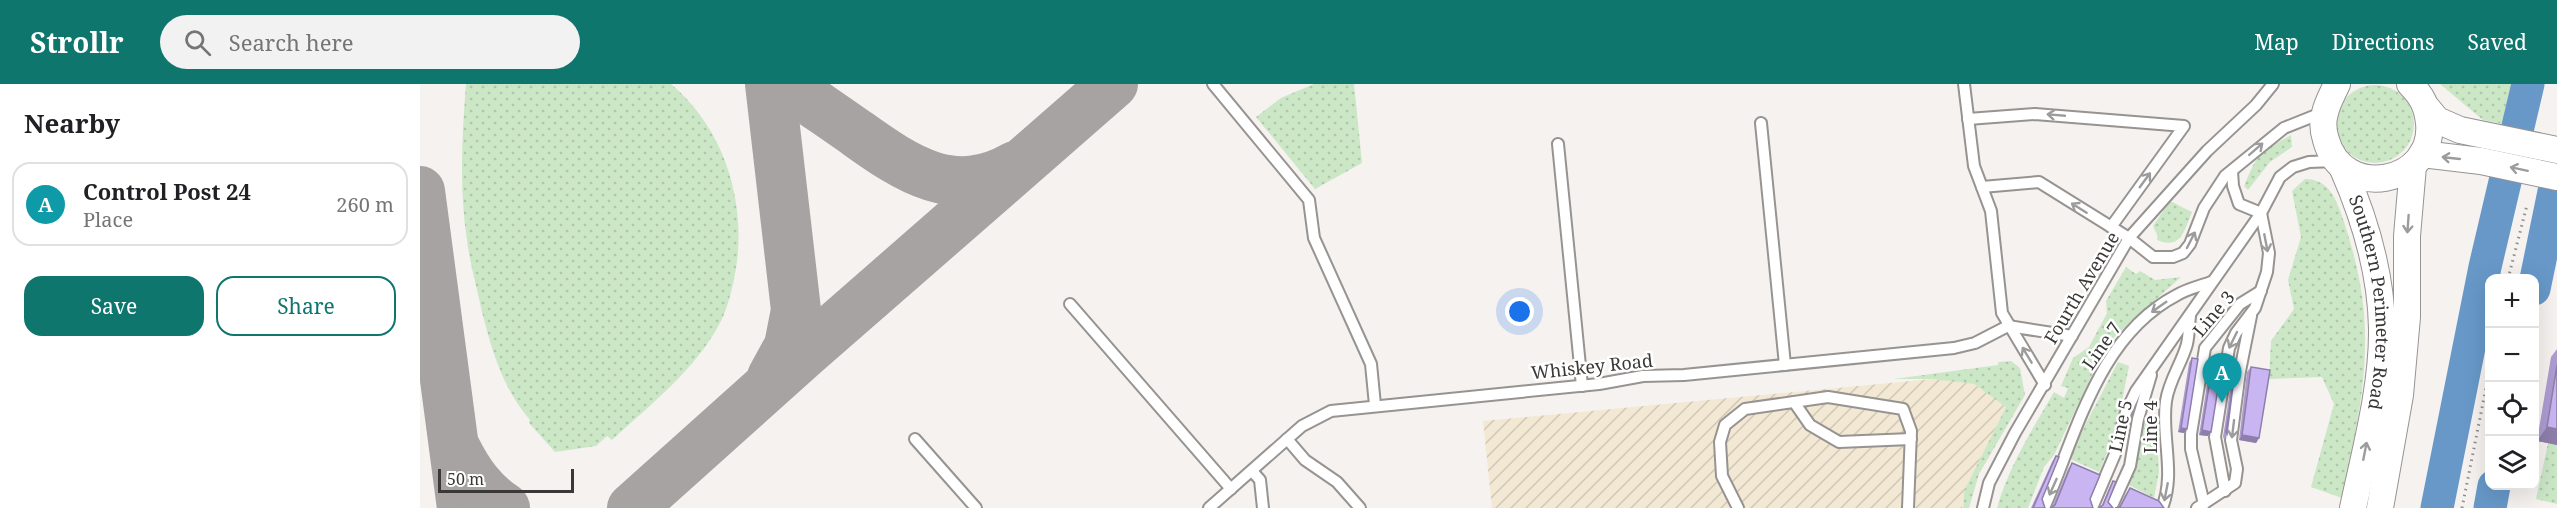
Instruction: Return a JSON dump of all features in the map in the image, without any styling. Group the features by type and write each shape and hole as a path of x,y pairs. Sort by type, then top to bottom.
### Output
{"street":[{"path":"2410,84 2420,94 2437,120 2460,130 2557,150"},
{"name":"Southern Perimeter Road","path":"2335,94 2323,129 2329,150 2355,196 2374,256 2382,327 2373,408 2353,508"},
{"name":"Southern Perimeter Road","path":"2380,508 2400,395 2407,316 2407,236 2417,160 2430,133 2428,109"},
{"path":"2339,165 2357,176 2374,180 2392,177 2417,160 2481,161 2557,177"}],"lane":[{"path":"1213,84 1309,200 1314,238 1371,364 1375,405"},
{"path":"1964,84 1974,166 1991,211 2000,300 2008,326 2045,385"},
{"name":"Fourth Avenue","path":"1983,508 1989,483 2015,433 2129,238 2207,151 2256,105 2273,84"},
{"path":"1982,187 2039,182 2129,238 2152,257 2163,258 2183,253 2190,244 2204,208 2225,176 2284,128 2335,94"},
{"path":"1968,119 2035,114 2184,126 2110,227"},
{"path":"1761,123 1785,365"},
{"path":"1558,144 1582,386"},
{"path":"2092,508 2115,454 2126,412 2136,391 2261,213 2280,177 2293,167 2309,162 2339,165"},
{"path":"2232,171 2233,186 2240,204 2261,213"},
{"path":"2224,491 2215,437 2225,369 2233,340 2251,316 2267,272 2269,253 2261,213"},
{"name":"Line 7","path":"2044,508 2088,400 2107,362 2133,329 2151,312 2178,294 2211,282"},
{"name":"Line 3","path":"2200,506 2191,449 2205,348 2211,337 2240,304 2261,291"},
{"path":"1070,304 1232,489"},
{"name":"Line 4","path":"2162,508 2167,496 2169,477 2166,427 2168,389 2187,345 2190,312"},
{"path":"2200,506 2235,483 2237,469 2231,440 2240,371 2251,316"},
{"path":"2008,326 2072,336"},
{"name":"Whiskey Road","path":"1209,508 1287,440 1316,417 1331,411 1582,386 1643,376 1684,375 1954,348 1975,343 2008,326"},
{"name":"Line 5","path":"2111,508 2130,466 2139,419 2154,366"},
{"path":"1738,508 1722,476 1720,442 1725,425 1745,409 1827,397 1902,409 1911,431 1909,505 1919,508"},
{"path":"1794,402 1810,425 1839,442 1911,439"},
{"path":"915,439 976,508"},
{"path":"1287,440 1305,460 1337,482 1360,508"},
{"path":"1252,471 1260,480 1263,508"}],"path":[{"path":"2509,274 2527,205"},
{"path":"2462,508 2487,382"}],"shaded area":[{"path":"1932,379 1974,384 2006,407 1964,491 1962,508 1492,508 1483,421"}],"green space":[{"path":"466,84 671,84 707,124 719,148 729,173 738,226 738,252 734,279 725,313 710,340 685,371 657,400 612,440 607,436 596,446 555,452 529,423 530,420 513,396 500,369 482,312 464,221 462,162"},
{"path":"1314,84 1354,84 1362,163 1315,189 1256,117 1281,98"},
{"path":"2440,84 2511,84 2503,124 2483,120"},
{"path":"2367,85 2383,85 2397,91 2408,102 2414,116 2414,132 2408,146 2397,157 2383,163 2367,163 2353,157 2342,146 2336,132 2336,116 2342,102 2353,91"},
{"path":"2291,135 2292,147 2270,162 2248,190 2244,186 2256,160 2265,150"},
{"path":"2305,179 2321,183 2335,199 2353,252 2362,297 2365,328 2363,383 2342,498 2311,487 2334,404 2322,377 2269,379 2271,341 2294,309 2288,280 2301,237 2292,191"},
{"path":"2170,201 2192,212 2184,232 2177,241 2171,243 2157,240 2153,226"},
{"path":"2126,267 2136,274 2140,271 2155,280 2181,277 2115,336 2100,358 2054,455 2044,467 2028,508 1997,508 2029,434 2054,392 2064,398 2068,388 2061,386 2073,358 2089,347 2107,313 2106,301"},
{"path":"2011,361 2020,368 2025,395 1979,474 1969,508 1963,508 1964,491 2006,407 1974,384 1932,379 1894,379 1998,365 1998,362"},
{"path":"2118,362 2129,366 2116,431 2099,472 2068,458"},
{"path":"2151,417 2156,421 2159,472 2154,498 2125,483 2145,419"},
{"path":"2548,443 2557,445 2557,504 2536,499"}],"building":[{"path":"2192,358 2198,359 2187,429 2181,428"},
{"path":"2213,362 2222,363 2211,432 2202,430"},
{"path":"2557,365 2557,429 2547,427"},
{"path":"2251,367 2270,370 2259,438 2242,435"},
{"path":"2233,386 2227,434 2226,432"},
{"path":"2056,456 2059,457 2042,499 2045,508 2033,508"},
{"path":"2072,463 2100,475 2090,499 2093,508 2051,508 2055,505"},
{"path":"2113,481 2116,482 2108,502 2113,508 2099,508 2103,505"},
{"path":"2130,488 2159,501 2164,508 2115,508 2120,507"}],"waterway":[{"path":"2437,508 2485,267 2528,84"},
{"path":"2537,274 2557,177"},
{"path":"2490,508 2493,490"}],"taxiway":[{"path":"770,84 796,310 789,346 772,377"},
{"path":"786,84 895,159 932,176 972,181 993,176 1015,166"},
{"path":"632,508 805,353 1113,84"},
{"path":"420,191 462,508"},
{"path":"456,449 476,482 505,508"}],"place":[{"name":"Control Post 24","path":"2222,403"}]}
